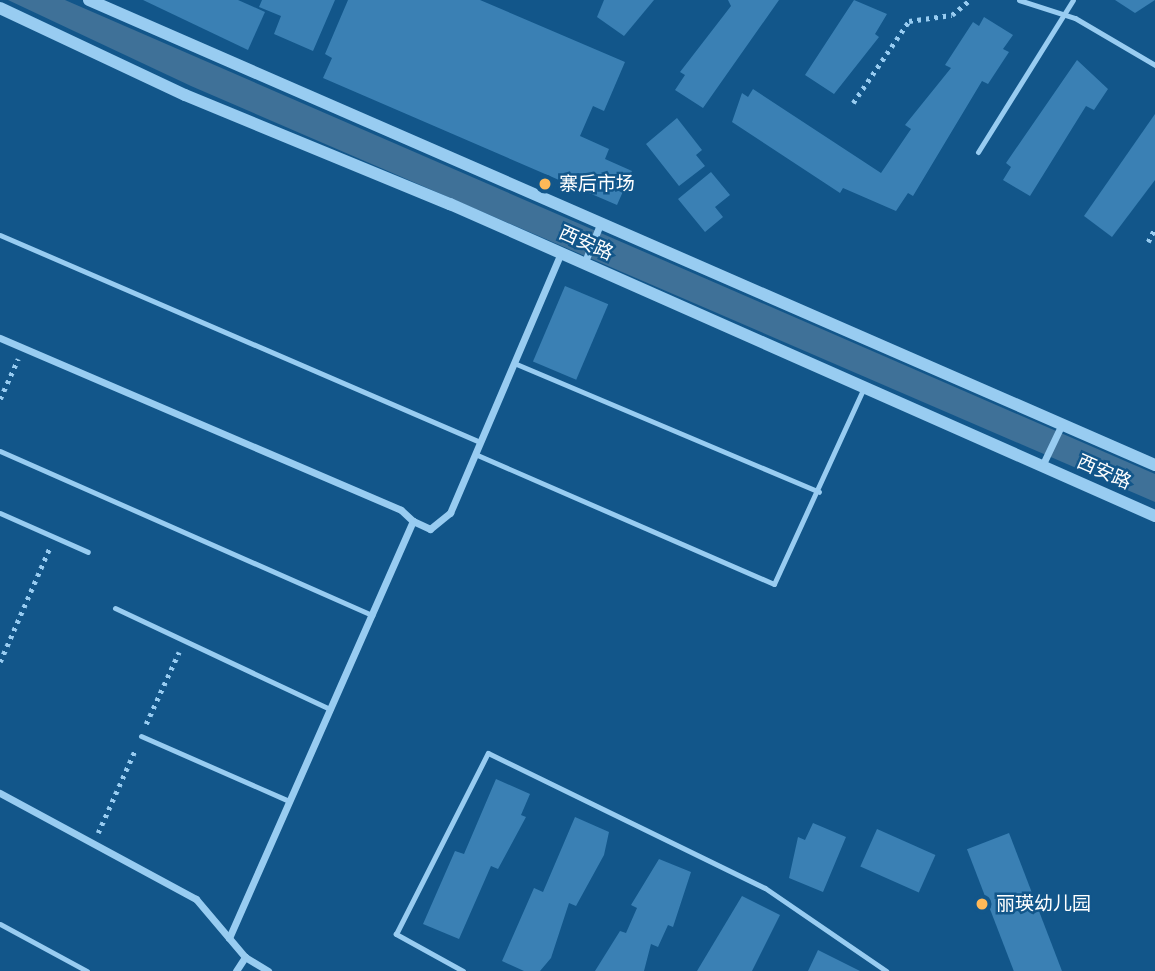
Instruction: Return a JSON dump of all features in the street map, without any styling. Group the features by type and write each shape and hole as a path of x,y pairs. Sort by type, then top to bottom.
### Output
{"street":[{"name":"西安路","path":"89,0 1060,427 1155,465"},
{"name":"西安路","path":"0,8 185,95 585,261 864,387 1044,463 1155,516"},
{"path":"585,261 600,225"},
{"path":"0,338 401,510 413,521 430,529 450,513 561,253"},
{"path":"1044,463 1060,427"},
{"path":"229,938 413,521"},
{"path":"0,793 196,899 245,957 268,971"},
{"path":"236,971 245,957"}],"lane":[{"path":"1019,0 1065,14 1155,65"},
{"path":"978,152 1073,0"},
{"path":"0,235 480,442"},
{"path":"514,363 818,492"},
{"path":"475,454 774,584 864,387"},
{"path":"0,451 372,615"},
{"path":"0,513 88,552"},
{"path":"115,608 330,709"},
{"path":"141,736 289,801"},
{"path":"463,971 396,934 488,754 765,888 886,971"},
{"path":"0,924 87,971"}],"path":[{"path":"853,103 909,21 952,15 970,0"},
{"path":"1148,242 1155,228"},
{"path":"0,400 23,348"},
{"path":"0,662 55,537"}],"water":[{"path":"8,0 65,0 1155,474 1155,502 191,86"}],"building":[{"path":"143,0 238,0 265,12 248,50"},
{"path":"262,0 335,0 313,51 274,34 281,16 259,7"},
{"path":"348,0 480,0 625,62 604,111 593,106 580,136 609,149 605,159 632,171 617,205 323,78 332,58 325,54"},
{"path":"604,0 654,0 624,36 597,17"},
{"path":"728,0 779,0 703,108 675,90 685,75 680,72 731,6"},
{"path":"854,0 887,14 875,34 879,37 834,94 805,75"},
{"path":"1115,0 1155,0 1135,13"},
{"path":"984,17 1013,35 1003,49 1009,52 988,84 982,81 913,196 908,193 896,211 843,188 840,193 732,122 742,93 748,97 753,89 881,173 911,129 905,125 951,68 945,65 973,22 979,26"},
{"path":"1077,60 1108,89 1094,110 1086,106 1030,196 1003,180 1011,167 1006,163"},
{"path":"1155,114 1155,180 1112,237 1084,216"},
{"path":"677,118 702,150 696,155 705,166 679,186 646,144"},
{"path":"711,172 730,195 715,207 723,217 705,232 678,199"},
{"path":"565,286 608,304 576,380 533,361"},
{"path":"496,779 530,794 521,815 526,817 498,869 491,866 459,939 423,924 455,851 464,854"},
{"path":"575,817 609,832 604,855 576,906 569,903 551,958 540,971 524,971 502,961 534,888 543,892"},
{"path":"813,823 846,837 823,892 789,878 798,837 805,840"},
{"path":"877,829 935,855 919,892 860,866"},
{"path":"1009,833 1062,971 1014,971 967,849"},
{"path":"659,859 691,872 673,927 668,925 658,947 651,944 644,971 595,971 620,931 626,933 637,908 631,905"},
{"path":"742,896 780,915 752,971 697,971"},
{"path":"818,950 860,971 808,971"}],"place":[{"name":"寨后市场","path":"545,184"},
{"name":"丽瑛幼儿园","path":"982,904"}]}
